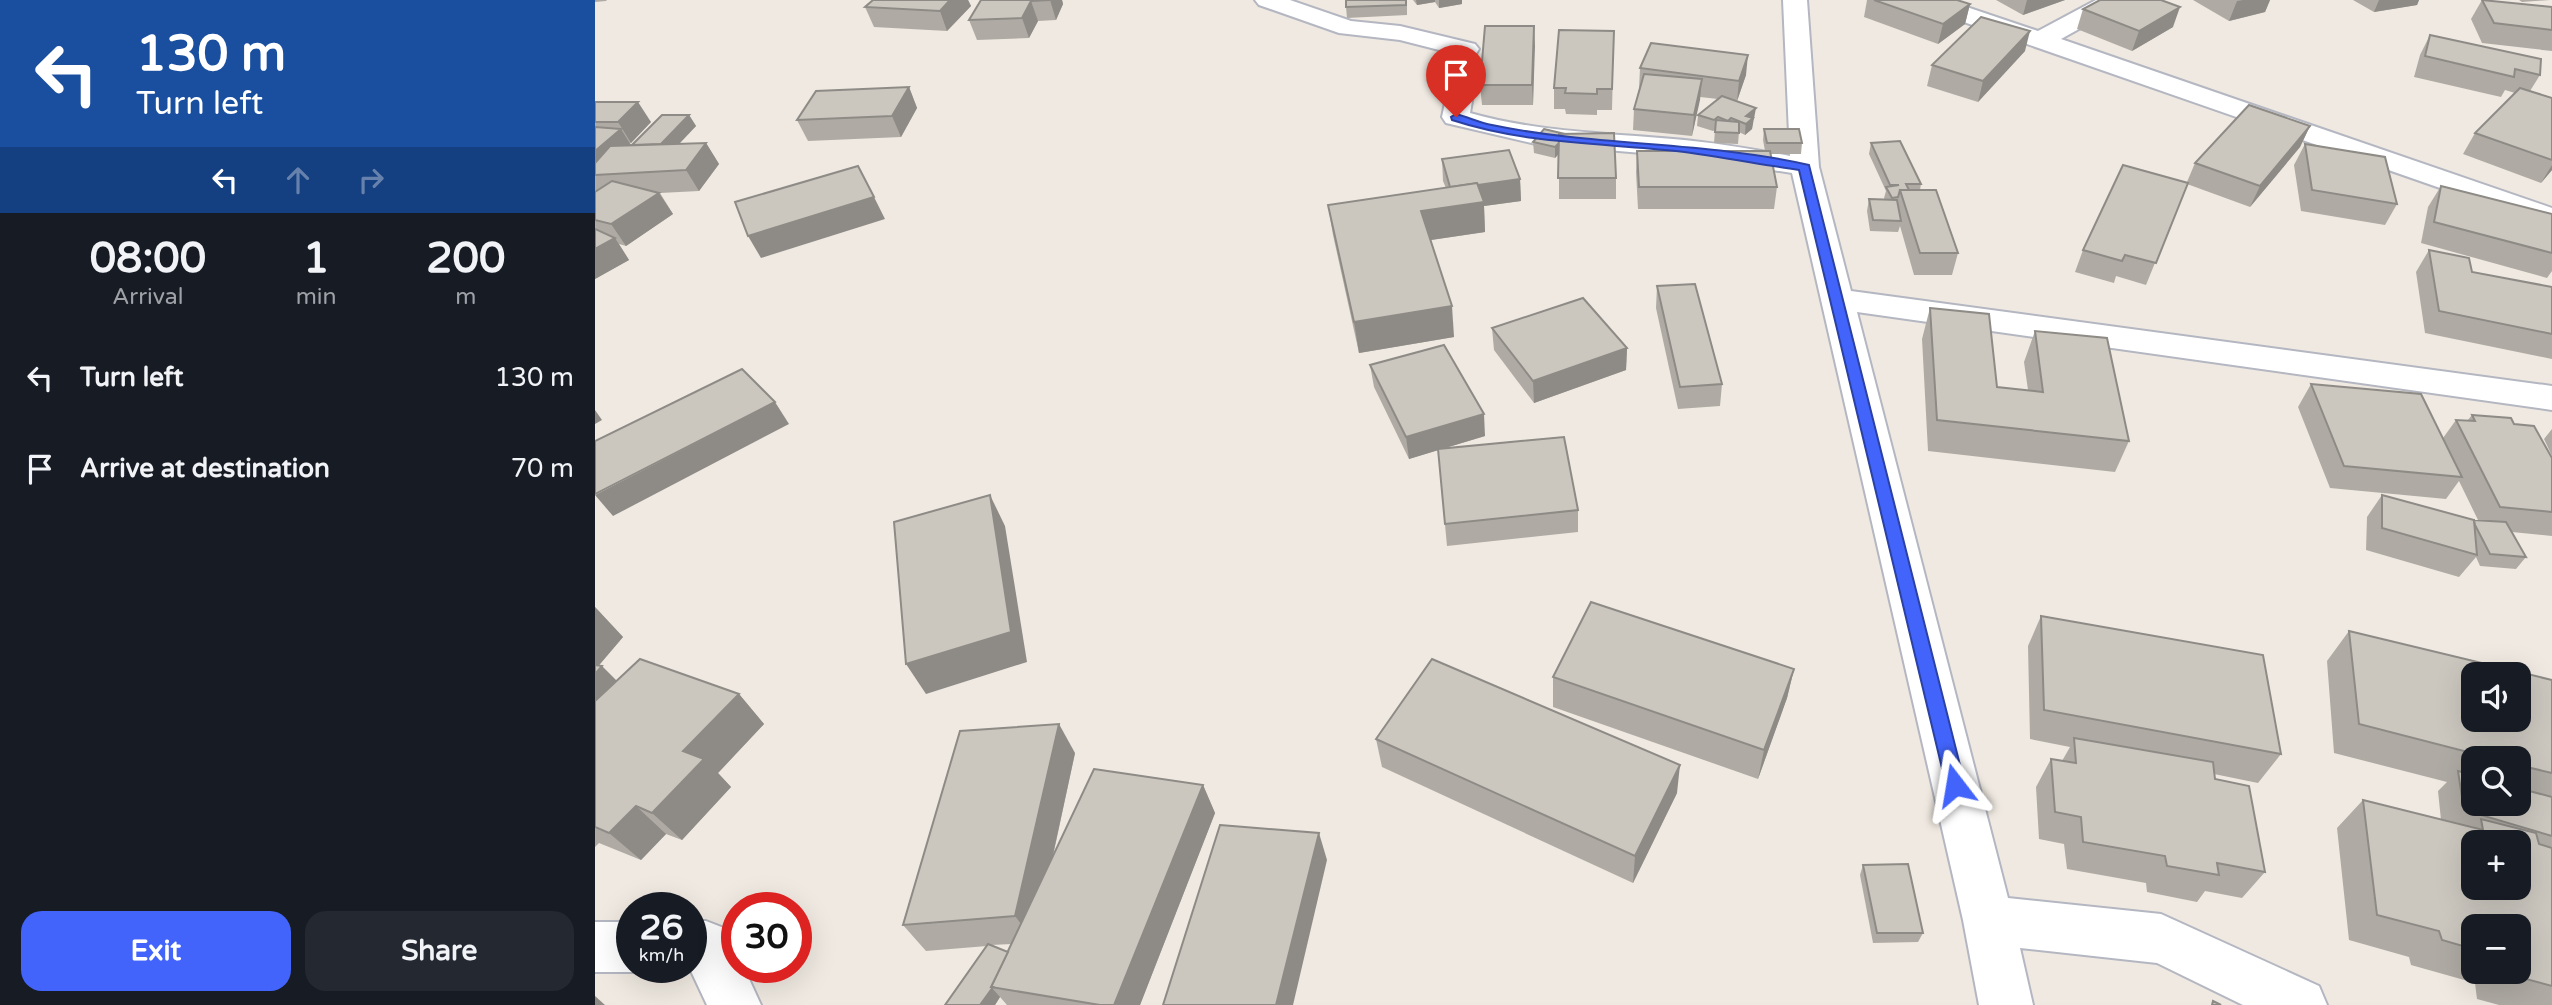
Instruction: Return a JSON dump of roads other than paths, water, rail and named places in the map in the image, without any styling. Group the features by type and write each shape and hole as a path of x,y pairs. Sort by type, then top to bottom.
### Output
{"street":[{"path":"1267,0 1348,28 1400,33 1466,49 1455,67 1461,89 1456,117 1490,128 1599,143 1676,148 1805,167"},
{"path":"1795,0 1805,167 1988,920 2006,1005"},
{"path":"1923,0 2552,218"},
{"path":"2039,41 2114,0"},
{"path":"1838,299 2552,398"},
{"path":"1988,920 2161,939 2300,1005"},
{"path":"595,947 616,947"},
{"path":"707,948 734,1005"}]}
